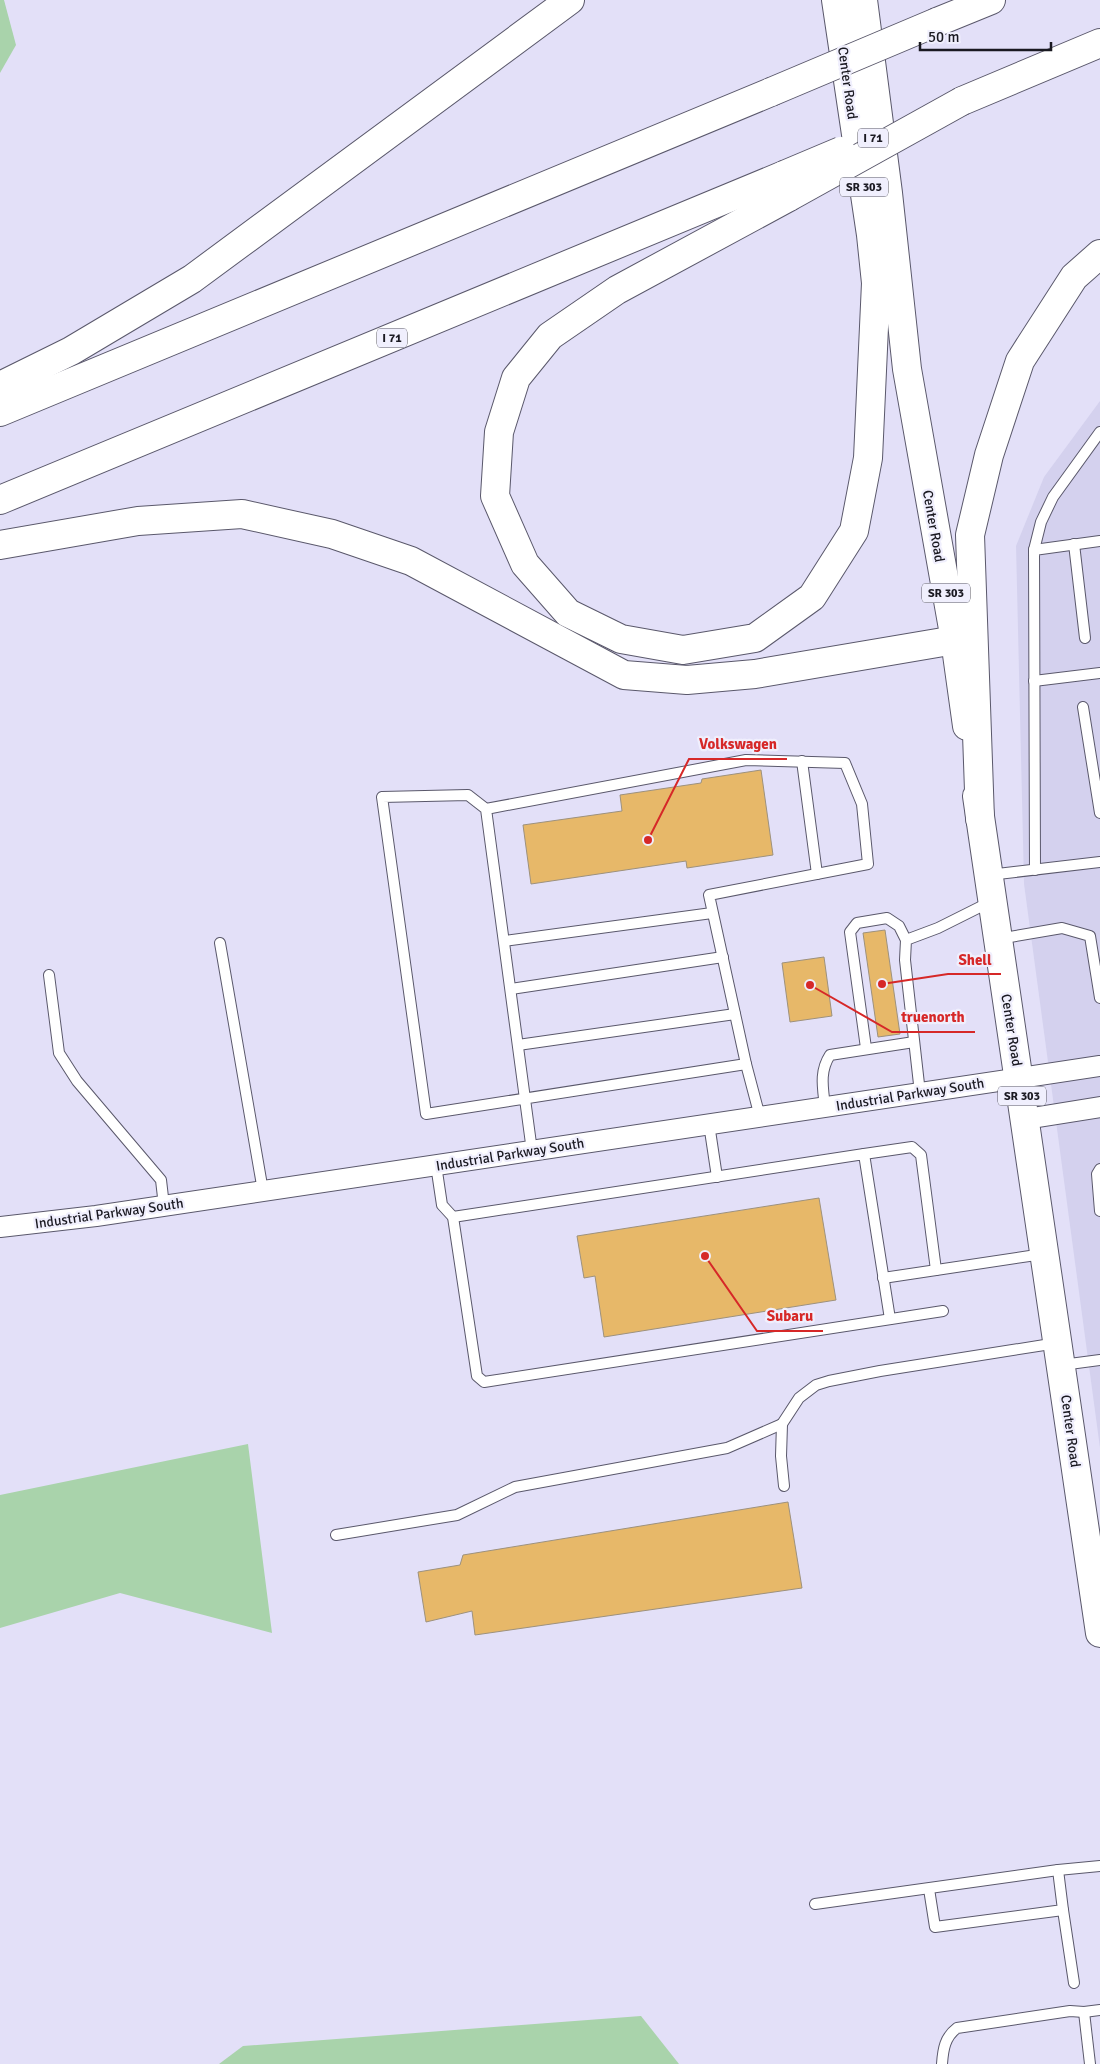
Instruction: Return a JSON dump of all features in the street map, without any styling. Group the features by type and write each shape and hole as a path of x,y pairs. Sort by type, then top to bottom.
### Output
{"main road":[{"path":"0,386 71,351 192,279 570,0"},
{"name":"Center Road","path":"836,0 871,235 876,283 892,336 907,369"},
{"name":"Center Road","path":"863,0 888,193 907,369 955,640 1100,1633"},
{"path":"0,412 991,0"},
{"path":"876,283 868,458 854,531 812,597 755,638 683,650 621,640 568,613 525,564 495,496 499,432 516,378 550,336 617,290 786,186 962,101 1100,44"},
{"name":"I 71","path":"0,500 786,186"},
{"path":"980,819 970,535 989,455 1020,361 1074,277 1100,254"},
{"path":"0,545 138,521 242,514 332,534 411,561 624,675 687,680 756,674 955,640"}],"street":[{"name":"Industrial Parkway South","path":"0,1227 164,1206 1100,1066"},
{"path":"1026,1119 1100,1107"}],"lane":[{"path":"1035,870 1034,550 1041,522 1053,498 1100,432"},
{"path":"1034,550 1100,541"},
{"path":"1074,544 1085,638"},
{"path":"1034,681 1100,673"},
{"path":"1083,707 1100,813"},
{"path":"486,809 746,760 845,763 862,804 868,864 709,895 746,1064 760,1117"},
{"path":"802,762 817,874"},
{"path":"532,1150 526,1099 486,809 468,795 382,797 426,1114 526,1099 746,1064"},
{"path":"906,940 938,928 991,888 1035,870 1100,862"},
{"path":"504,941 712,912"},
{"path":"866,1048 850,932 857,923 887,918 899,926 906,940 905,960 920,1092"},
{"path":"998,939 1062,928 1090,936 1100,998"},
{"path":"220,943 263,1191"},
{"path":"511,989 722,957"},
{"path":"49,975 59,1053 77,1081 161,1180 164,1206"},
{"path":"518,1045 735,1014"},
{"path":"825,1107 822,1078 824,1063 830,1055 914,1042"},
{"path":"709,1124 717,1177"},
{"path":"453,1217 912,1147 920,1155 936,1270"},
{"path":"864,1154 890,1319"},
{"path":"436,1165 442,1205 453,1217 477,1376 484,1382 943,1311"},
{"path":"1100,1169 1097,1174 1100,1211"},
{"path":"883,1278 1045,1254"},
{"path":"784,1486 781,1456 782,1424 799,1398 816,1385 829,1380 1060,1354 1100,1360"},
{"path":"336,1535 457,1515 514,1487 727,1448 782,1424"},
{"path":"815,1904 1058,1870 1100,1866"},
{"path":"1058,1870 1074,1983"},
{"path":"929,1889 934,1927 1063,1910"},
{"path":"942,2064 946,2042 950,2033 957,2028 1070,2011 1100,2010"},
{"path":"1084,2012 1090,2064"}],"shaded area":[{"path":"1100,401 1100,1448 1024,884 1016,546 1044,477"}],"green space":[{"path":"0,0 4,0 16,45 0,73"},
{"path":"248,1444 272,1633 120,1593 0,1628 0,1495"},
{"path":"641,2016 679,2064 219,2064 243,2046"}],"building":[{"path":"761,770 773,855 687,868 686,861 531,884 523,825 622,811 620,795 701,783 702,779"},
{"path":"885,930 900,1034 878,1037 863,933"},
{"path":"824,957 832,1016 790,1022 782,963"},
{"path":"819,1198 836,1300 604,1337 595,1276 584,1278 577,1236"},
{"path":"788,1502 802,1588 475,1635 472,1611 426,1622 418,1572 460,1565 463,1555"}],"place":[{"name":"Volkswagen","path":"648,840"},
{"name":"Shell","path":"882,984"},
{"name":"truenorth","path":"810,985"},
{"name":"Subaru","path":"705,1256"}]}
